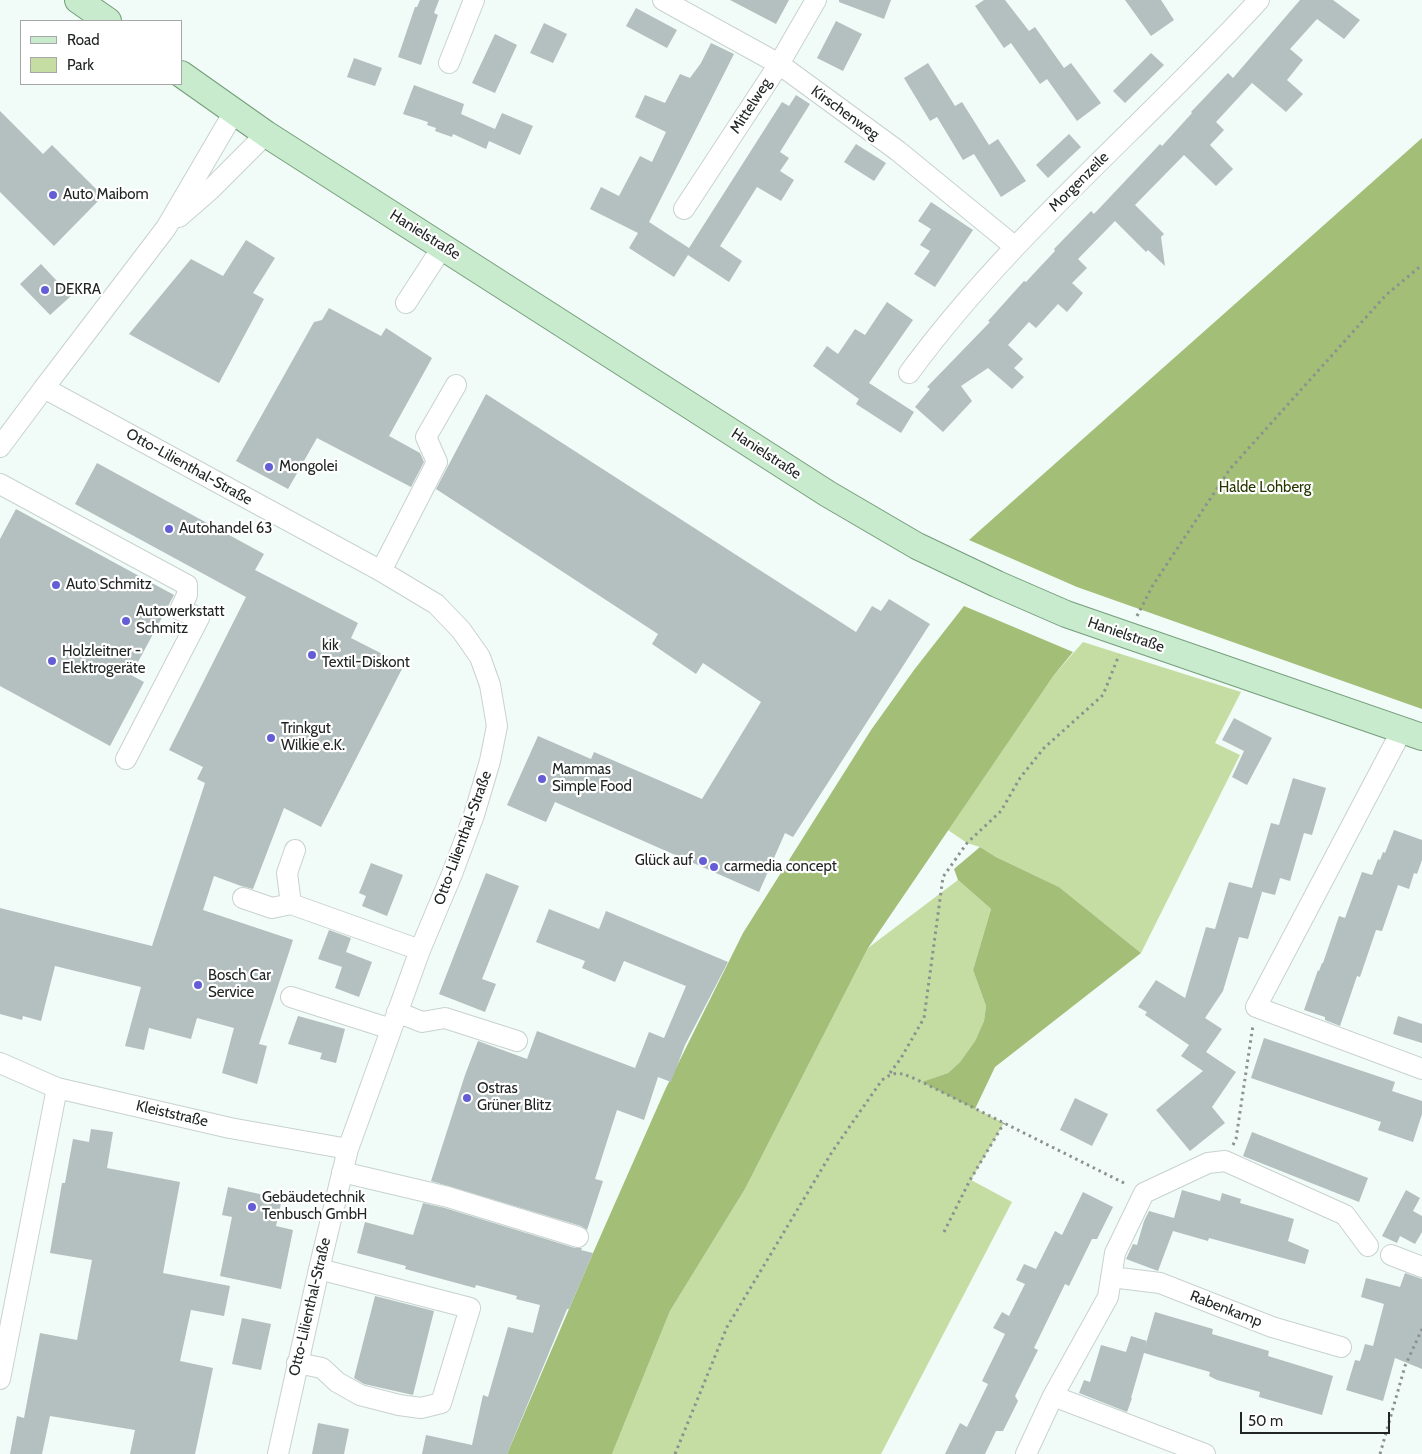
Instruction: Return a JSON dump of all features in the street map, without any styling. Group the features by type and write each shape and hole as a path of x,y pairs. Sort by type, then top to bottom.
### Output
{"main road":[{"path":"78,0 107,20"},
{"name":"Hanielstraße","path":"182,75 266,134 828,494 917,546 996,584 1057,610 1412,734"}],"street":[{"path":"449,63 474,0"},
{"name":"Kirschenweg","path":"663,0 778,64 898,151 1014,246"},
{"name":"Mittelweg","path":"684,209 778,64 816,0"},
{"name":"Morgenzeile","path":"908,373 938,333 1014,246 1212,52 1260,0"},
{"path":"0,447 166,228 234,112"},
{"path":"166,228 210,190 266,134"},
{"path":"406,303 443,246"},
{"path":"380,571 437,462 426,437 456,385"},
{"name":"Otto-Lilienthal-Straße","path":"44,388 380,571 436,604 461,630 498,683 497,726 490,761 474,815 447,872 348,1149 297,1363 278,1454"},
{"path":"0,484 186,586 187,595 180,610 199,618 126,759"},
{"name":"Hanielstraße","path":"1256,1007 1412,734"},
{"path":"291,904 287,873 295,850"},
{"path":"243,898 272,908 291,904 420,950"},
{"path":"292,997 394,1021 422,1022 445,1018 518,1042"},
{"path":"1256,1007 1422,1069"},
{"name":"Kleiststraße","path":"0,1063 57,1088 230,1128 348,1149"},
{"path":"0,1379 57,1088"},
{"path":"1026,1454 1052,1396 1108,1297 1115,1253 1144,1193 1208,1163 1225,1161 1345,1215 1368,1246"},
{"path":"342,1172 448,1197 578,1237"},
{"path":"1391,1255 1422,1267"},
{"path":"297,1363 322,1368 337,1382 360,1394 399,1406 421,1408 441,1403 470,1308 319,1269"},
{"name":"Rabenkamp","path":"1110,1278 1160,1283 1272,1327 1341,1347"},
{"path":"1052,1396 1205,1454"}],"path":[{"path":"675,1454 727,1327 832,1152 882,1080 901,1058 924,1018 943,877 967,843 1000,810 1020,778 1044,748 1103,695 1128,635 1153,585 1230,468 1386,295 1422,265"},
{"path":"1225,1161 1236,1139 1256,1007"},
{"path":"890,1073 899,1072 922,1082 1144,1193"},
{"path":"944,1232 970,1180 1004,1123"},
{"path":"1380,1454 1405,1366 1422,1329"}],"green space":[{"name":"Halde Lohberg","path":"1422,138 1422,709 1077,587 969,540"},
{"path":"964,606 1073,652 1054,675 868,948 745,1189 670,1311 612,1454 507,1454 665,1090 743,933 871,730 914,670"},
{"path":"1083,642 1241,692 1215,743 1240,755 1141,953 1059,887 996,857 980,847 967,843 948,830 1054,675"},
{"path":"980,847 996,857 1059,887 1141,953 995,1067 975,1109 922,1082 948,1073 960,1062 975,1041 984,1021 986,1006 973,970 991,909 958,880 954,869"},
{"path":"958,880 991,909 973,970 986,1006 984,1021 975,1041 960,1062 948,1073 923,1082 1004,1123 971,1180 1012,1202 881,1454 612,1454 670,1311 745,1189 868,948"}],"building":[{"path":"420,0 439,0 434,13 438,15 421,65 398,57 415,7 417,7"},
{"path":"730,0 789,0 776,24"},
{"path":"839,0 891,0 884,19 839,2"},
{"path":"984,0 1005,0 1029,31 1035,27 1064,68 1071,63 1101,103 1077,121 1047,79 1040,84 1011,43 1004,48 975,6"},
{"path":"1125,0 1161,0 1174,20 1151,36"},
{"path":"1300,0 1333,0 1360,20 1344,39 1317,19 1290,49 1303,60 1287,80 1303,94 1286,112 1252,83 1216,122 1224,130 1210,145 1233,169 1216,186 1184,155 1135,205 1164,234 1161,237 1165,266 1148,250 1146,252 1115,221 1078,259 1087,268 1072,283 1083,293 1067,312 1058,304 1036,328 1029,322 1008,345 1023,359 1014,368 1024,377 1012,389 988,368 961,386 972,401 943,432 915,407 930,389 927,387 990,322 988,321 1024,281 1026,282 1055,251 1054,249 1091,211 1094,214 1160,144 1162,146 1228,73 1233,78"},
{"path":"636,8 677,30 667,48 626,26"},
{"path":"836,21 862,34 843,71 817,58"},
{"path":"544,23 567,34 553,63 530,53"},
{"path":"495,34 517,45 495,93 472,83"},
{"path":"711,43 734,54 649,222 689,248 782,102 789,106 796,95 810,104 780,152 789,158 780,171 794,180 781,201 757,187 720,246 742,261 729,282 688,255 674,277 629,248 638,233 590,209 601,187 619,196 640,156 652,162 666,132 635,117 645,95 665,103 680,74 690,78 701,63"},
{"path":"1151,53 1164,65 1125,103 1113,91"},
{"path":"354,58 382,68 375,86 347,77"},
{"path":"928,63 955,106 962,102 989,145 998,139 1026,181 1001,197 974,154 963,160 937,117 930,121 904,78"},
{"path":"414,85 464,104 461,114 495,129 502,113 533,126 520,155 489,141 486,149 453,134 452,137 435,131 436,128 427,125 428,122 403,114"},
{"name":"Auto Maibom","path":"0,111 43,154 52,145 103,196 54,246 0,192"},
{"path":"1069,134 1081,147 1048,178 1036,165"},
{"path":"856,144 886,163 874,181 844,162"},
{"path":"931,202 973,230 935,287 914,274 930,251 920,245 931,229 918,221"},
{"path":"246,240 275,258 253,293 264,299 219,383 129,334 191,259 223,276"},
{"name":"DEKRA","path":"41,264 71,296 50,315 20,284"},
{"path":"887,302 913,320 869,383 914,412 901,433 856,404 859,399 813,366 827,346 838,354 855,329 865,335"},
{"path":"329,308 381,336 386,328 432,358 389,436 420,453 424,462 411,487 317,438 288,489 236,461 314,322 322,320"},
{"path":"486,394 856,632 872,606 881,611 889,599 930,624 793,837 785,833 759,892 555,802 546,822 507,805 538,736 591,759 594,752 702,799 761,702 703,663 696,674 652,644 658,634 436,489"},
{"path":"97,463 264,554 255,570 358,623 351,638 404,665 321,827 284,808 253,889 214,876 203,910 293,940 259,1044 267,1046 257,1084 222,1073 234,1028 197,1018 191,1039 149,1028 144,1050 125,1046 141,987 55,966 41,1021 23,1016 22,1020 0,1014 0,908 152,946 205,783 197,779 203,767 169,750 246,597 75,504"},
{"path":"16,509 174,595 131,675 144,682 110,746 0,686 0,539"},
{"path":"1234,718 1272,738 1247,785 1232,777 1244,751 1222,740"},
{"path":"1293,778 1326,788 1312,835 1304,833 1290,881 1280,878 1275,895 1259,891 1262,892 1248,939 1239,937 1223,991 1205,1018 1222,1029 1206,1052 1236,1072 1212,1107 1225,1123 1190,1151 1156,1110 1203,1071 1181,1056 1189,1045 1145,1015 1147,1012 1138,1007 1156,980 1185,998 1206,927 1215,929 1229,882 1252,888 1271,823 1279,825"},
{"path":"1394,830 1422,840 1422,860 1417,874 1414,873 1409,889 1398,885 1382,931 1376,930 1360,977 1357,976 1340,1026 1325,1020 1325,1017 1304,1010 1339,916 1345,918 1362,872 1372,875 1378,859 1380,860 1383,852 1385,853"},
{"path":"371,863 403,875 387,916 362,906 366,896 359,893"},
{"path":"486,873 519,886 482,979 496,984 485,1012 439,994"},
{"path":"549,909 599,929 606,911 728,962 685,1045 671,1082 658,1077 644,1120 617,1110 595,1179 603,1181 587,1230 581,1226 431,1181 465,1075 478,1041 527,1059 537,1031 635,1068 649,1032 664,1038 686,986 624,961 615,982 582,968 585,961 536,942"},
{"path":"329,930 351,938 346,952 372,962 359,997 335,988 342,967 318,959"},
{"path":"298,1016 345,1029 336,1063 320,1059 322,1053 288,1044"},
{"path":"1398,1016 1422,1024 1422,1043 1393,1034"},
{"path":"1264,1038 1395,1082 1392,1091 1422,1101 1422,1114 1413,1142 1378,1130 1381,1122 1251,1078"},
{"path":"1075,1098 1108,1114 1092,1146 1060,1130"},
{"path":"91,1129 113,1132 107,1168 180,1182 163,1273 230,1286 224,1316 191,1310 180,1361 213,1368 195,1454 130,1454 135,1430 50,1416 42,1454 10,1454 17,1416 24,1418 40,1333 77,1340 92,1260 50,1253 62,1183 65,1183 73,1139 89,1142"},
{"path":"1252,1132 1368,1178 1359,1202 1243,1156"},
{"path":"228,1187 282,1199 276,1226 293,1230 281,1289 220,1276 232,1217 222,1215"},
{"path":"1182,1190 1220,1201 1222,1193 1241,1199 1240,1203 1294,1219 1288,1241 1309,1250 1305,1264 1209,1238 1208,1241 1173,1231 1158,1271 1126,1259 1133,1244 1137,1245 1149,1211 1174,1218"},
{"path":"1406,1190 1420,1198 1413,1211 1422,1216 1422,1232 1415,1244 1400,1236 1397,1243 1382,1236"},
{"path":"1083,1192 1113,1207 1097,1239 1092,1239 1069,1286 1065,1284 1034,1348 1038,1350 1015,1396 1018,1401 1003,1431 996,1431 985,1454 945,1454 960,1423 967,1427 988,1384 982,1381 1005,1334 993,1328 1002,1312 1009,1316 1025,1284 1016,1280 1024,1264 1036,1269 1055,1231 1062,1235"},
{"path":"423,1203 575,1248 582,1248 581,1250 593,1253 569,1309 567,1309 507,1454 422,1454 426,1435 472,1445 483,1395 488,1397 508,1327 533,1333 540,1305 516,1299 517,1296 476,1285 475,1288 405,1269 406,1266 357,1253 365,1222 413,1235"},
{"path":"1405,1273 1422,1279 1422,1369 1395,1358 1383,1401 1346,1390 1355,1360 1360,1361 1365,1344 1373,1346 1384,1304 1361,1297 1366,1278 1400,1287"},
{"path":"375,1296 434,1311 413,1395 364,1384 354,1378"},
{"path":"1155,1312 1213,1329 1212,1334 1269,1351 1268,1356 1333,1376 1322,1415 1259,1397 1260,1392 1217,1380 1209,1376 1210,1372 1144,1353 1127,1412 1079,1393 1084,1380 1090,1382 1101,1345 1126,1352 1131,1336 1147,1341"},
{"path":"242,1318 271,1324 261,1370 232,1364"},
{"path":"318,1423 349,1429 344,1454 312,1454"}],"place":[{"name":"Auto Maibom","path":"53,195"},
{"name":"DEKRA","path":"45,290"},
{"name":"Mongolei","path":"269,467"},
{"name":"Autohandel 63","path":"169,529"},
{"name":"Auto Schmitz","path":"56,585"},
{"name":"Autowerkstatt Schmitz","path":"126,621"},
{"name":"kik Textil-Diskont","path":"312,655"},
{"name":"Holzleitner - Elektrogeräte","path":"52,661"},
{"name":"Trinkgut Wilkie e.K.","path":"271,738"},
{"name":"Mammas Simple Food","path":"542,779"},
{"name":"Glück auf","path":"703,861"},
{"name":"carmedia concept","path":"714,867"},
{"name":"Bosch Car Service","path":"198,985"},
{"name":"Ostras Grüner Blitz","path":"467,1098"},
{"name":"Gebäudetechnik Tenbusch GmbH","path":"252,1207"}]}
